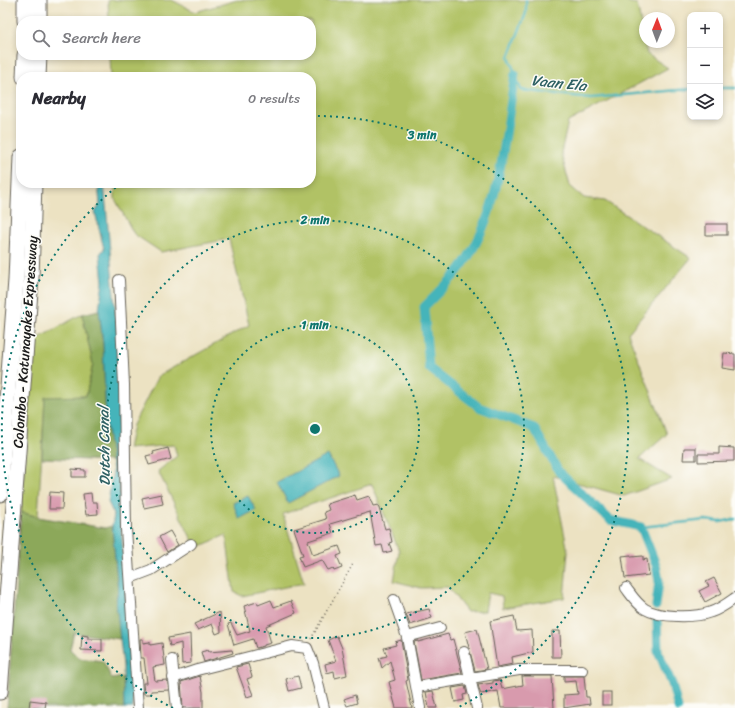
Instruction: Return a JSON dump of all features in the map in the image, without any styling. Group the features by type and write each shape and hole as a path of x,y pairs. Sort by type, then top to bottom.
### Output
{"highway":[{"path":"25,0 25,16"},
{"path":"39,0 39,16"},
{"path":"24,72 25,60"},
{"path":"38,72 39,60"},
{"name":"Colombo - Katunayake Expressway","path":"0,494 16,280 20,188"},
{"name":"Colombo - Katunayake Expressway","path":"0,692 31,278 34,188"}],"street":[{"path":"119,280 124,385 126,529 138,708"},
{"path":"130,578 151,570 191,544"},
{"path":"626,588 636,601 645,609 655,614 679,616 713,612 735,598"},
{"path":"394,600 407,637 420,708"},
{"path":"407,637 440,628"},
{"path":"173,678 197,670 292,646 307,648 313,663 324,708"},
{"path":"464,652 477,708"},
{"path":"172,660 177,708"},
{"path":"417,687 519,670 582,670"}],"path":[{"path":"307,648 353,564"}],"green space":[{"path":"108,0 172,0 195,12 237,0 616,0 637,4 639,14 639,48 646,48 647,54 668,68 568,122 561,153 570,186 584,198 605,201 691,258 628,333 667,434 639,459 672,479 624,496 553,476 568,552 564,598 503,608 502,596 488,593 485,611 467,612 448,587 421,588 394,581 399,551 372,484 283,514 304,583 242,596 234,592 226,535 196,548 158,471 177,456 174,445 128,449 133,425 158,376 249,325 229,239 161,252 134,234 115,199 115,188 316,188 316,72 111,72 110,60 316,60 316,16 109,16"},
{"path":"99,310 103,343 106,422 112,461 42,458 45,397 86,396 93,364 82,314"},
{"path":"82,314 93,364 86,396 45,398 38,517 21,512 35,340"},
{"path":"21,512 38,517 105,528 112,526 118,589 116,602 120,639 74,633 70,649 79,658 103,661 112,679 123,677 124,708 7,708"}],"water":[{"path":"98,188 104,188 118,340 120,493 124,502 120,508 133,708 124,708 123,666 116,602 118,589 112,526 114,515 108,502 113,471 106,422 103,343 99,310 103,282 100,254 104,249 95,212 100,205"},
{"path":"328,455 339,476 288,503 277,482"},
{"path":"248,496 256,510 239,519 233,503"}],"building":[{"path":"706,224 727,224 727,235 706,235"},
{"path":"724,353 735,354 735,370 722,368"},
{"path":"719,447 734,448 734,461 698,462 698,454 719,454"},
{"path":"168,448 171,459 149,465 146,456 154,454 153,452"},
{"path":"684,448 696,448 696,460 683,460"},
{"path":"72,469 85,470 85,477 72,477"},
{"path":"50,492 63,493 62,509 49,509"},
{"path":"91,493 92,502 97,502 98,514 86,515 83,494"},
{"path":"161,494 163,504 144,508 142,498"},
{"path":"355,495 357,500 369,496 373,506 378,505 385,529 389,528 392,542 389,543 392,551 384,553 382,545 376,546 370,512 330,524 333,533 308,541 313,555 339,546 342,554 337,556 342,568 334,571 333,568 328,570 322,560 303,567 299,556 303,555 294,529 326,519 324,512 329,510 327,504"},
{"path":"170,531 178,545 167,552 159,537"},
{"path":"631,555 631,557 643,556 643,560 647,559 649,575 625,578 622,556"},
{"path":"714,578 722,593 705,602 699,591 709,586 706,582"},
{"path":"271,600 274,607 291,601 296,613 266,626 271,643 256,648 253,639 234,645 228,624 231,623 237,635 250,631 244,606 257,602 258,605"},
{"path":"429,609 432,618 410,625 406,614"},
{"path":"220,612 221,632 216,634 212,624 198,630 194,624"},
{"path":"514,616 517,631 532,630 533,652 512,657 513,664 497,667 490,621"},
{"path":"477,629 487,669 475,671 465,632"},
{"path":"552,631 560,631 561,657 552,657"},
{"path":"190,634 191,663 182,664 181,643 170,646 168,638"},
{"path":"448,634 450,640 453,639 462,673 421,680 414,642"},
{"path":"82,635 88,636 88,639 102,639 102,651 81,650"},
{"path":"337,636 342,648 347,675 335,678 334,671 327,673 325,664 336,661 328,640"},
{"path":"140,639 143,639 143,643 150,642 150,645 162,643 165,665 153,667 155,681 167,680 169,690 151,691 151,694 144,694 143,683 147,683 144,658 141,658"},
{"path":"401,640 408,680 406,681 412,708 396,708 389,682 395,680 390,661 382,668 379,658 387,656 384,648 396,645 395,642"},
{"path":"208,650 209,652 232,650 233,653 204,662 201,652"},
{"path":"248,664 252,677 247,679 253,695 247,697 236,667"},
{"path":"200,676 203,692 203,708 183,708 181,682"},
{"path":"298,676 301,688 289,691 286,679"},
{"path":"522,676 552,676 554,708 501,708 498,691 481,694 480,692 478,685 493,683 493,681 500,680 502,689 523,685"},
{"path":"564,676 584,676 586,697 589,697 590,704 564,708 564,695 578,694 576,681 564,682"},
{"path":"465,686 467,694 463,695 464,700 455,702 452,688"},
{"path":"433,691 437,708 429,708 426,692"},
{"path":"602,692 611,692 611,705 602,705"},
{"path":"355,695 357,703 347,706 344,699"},
{"path":"30,700 46,702 45,708 29,708"}],"waterway":[{"name":"Vaan Ela","path":"526,0 526,13 509,57 521,90 591,98 687,89"},
{"path":"515,74 501,164 490,209 482,230 463,265 451,280 424,307 429,368 479,407 534,428 559,472 610,520 641,527 656,565 659,581 656,606"},
{"name":"Vaan Ela","path":"723,88 735,88"},
{"path":"641,527 706,520 720,522 735,519"},
{"path":"657,618 658,651 672,684 678,708"}],"water label":[{"name":"Dutch Canal","path":"104,446"}]}
